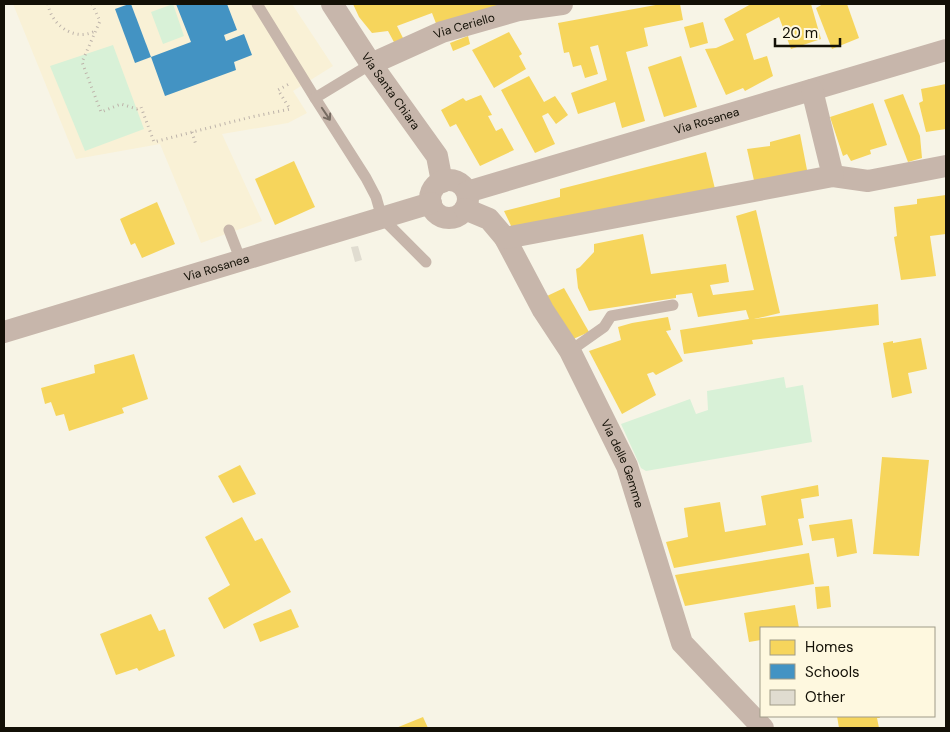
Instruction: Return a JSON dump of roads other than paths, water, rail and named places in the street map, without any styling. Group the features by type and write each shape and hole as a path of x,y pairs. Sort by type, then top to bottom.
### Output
{"street":[{"name":"Via Santa Chiara","path":"332,4 371,64 437,156 442,182"},
{"name":"Via Ceriello","path":"371,64 442,32 519,10 562,4"},
{"name":"Via Rosanea","path":"466,201 812,90 946,50"},
{"path":"812,90 833,176"},
{"path":"506,238 833,176 868,181 946,166"},
{"path":"454,181 464,187 466,201 455,217 449,218 437,214 431,203 431,193 438,184 454,181"},
{"name":"Via delle Gemme","path":"466,201 489,219 506,238 542,310 570,351 627,466 682,643 763,728"},
{"name":"Via Rosanea","path":"4,332 431,203"}],"lane":[{"path":"257,4 366,178 376,197 382,218 426,262"},
{"path":"316,98 371,64"},
{"path":"229,230 241,261"},
{"path":"570,351 604,327 611,316 672,305"}]}
